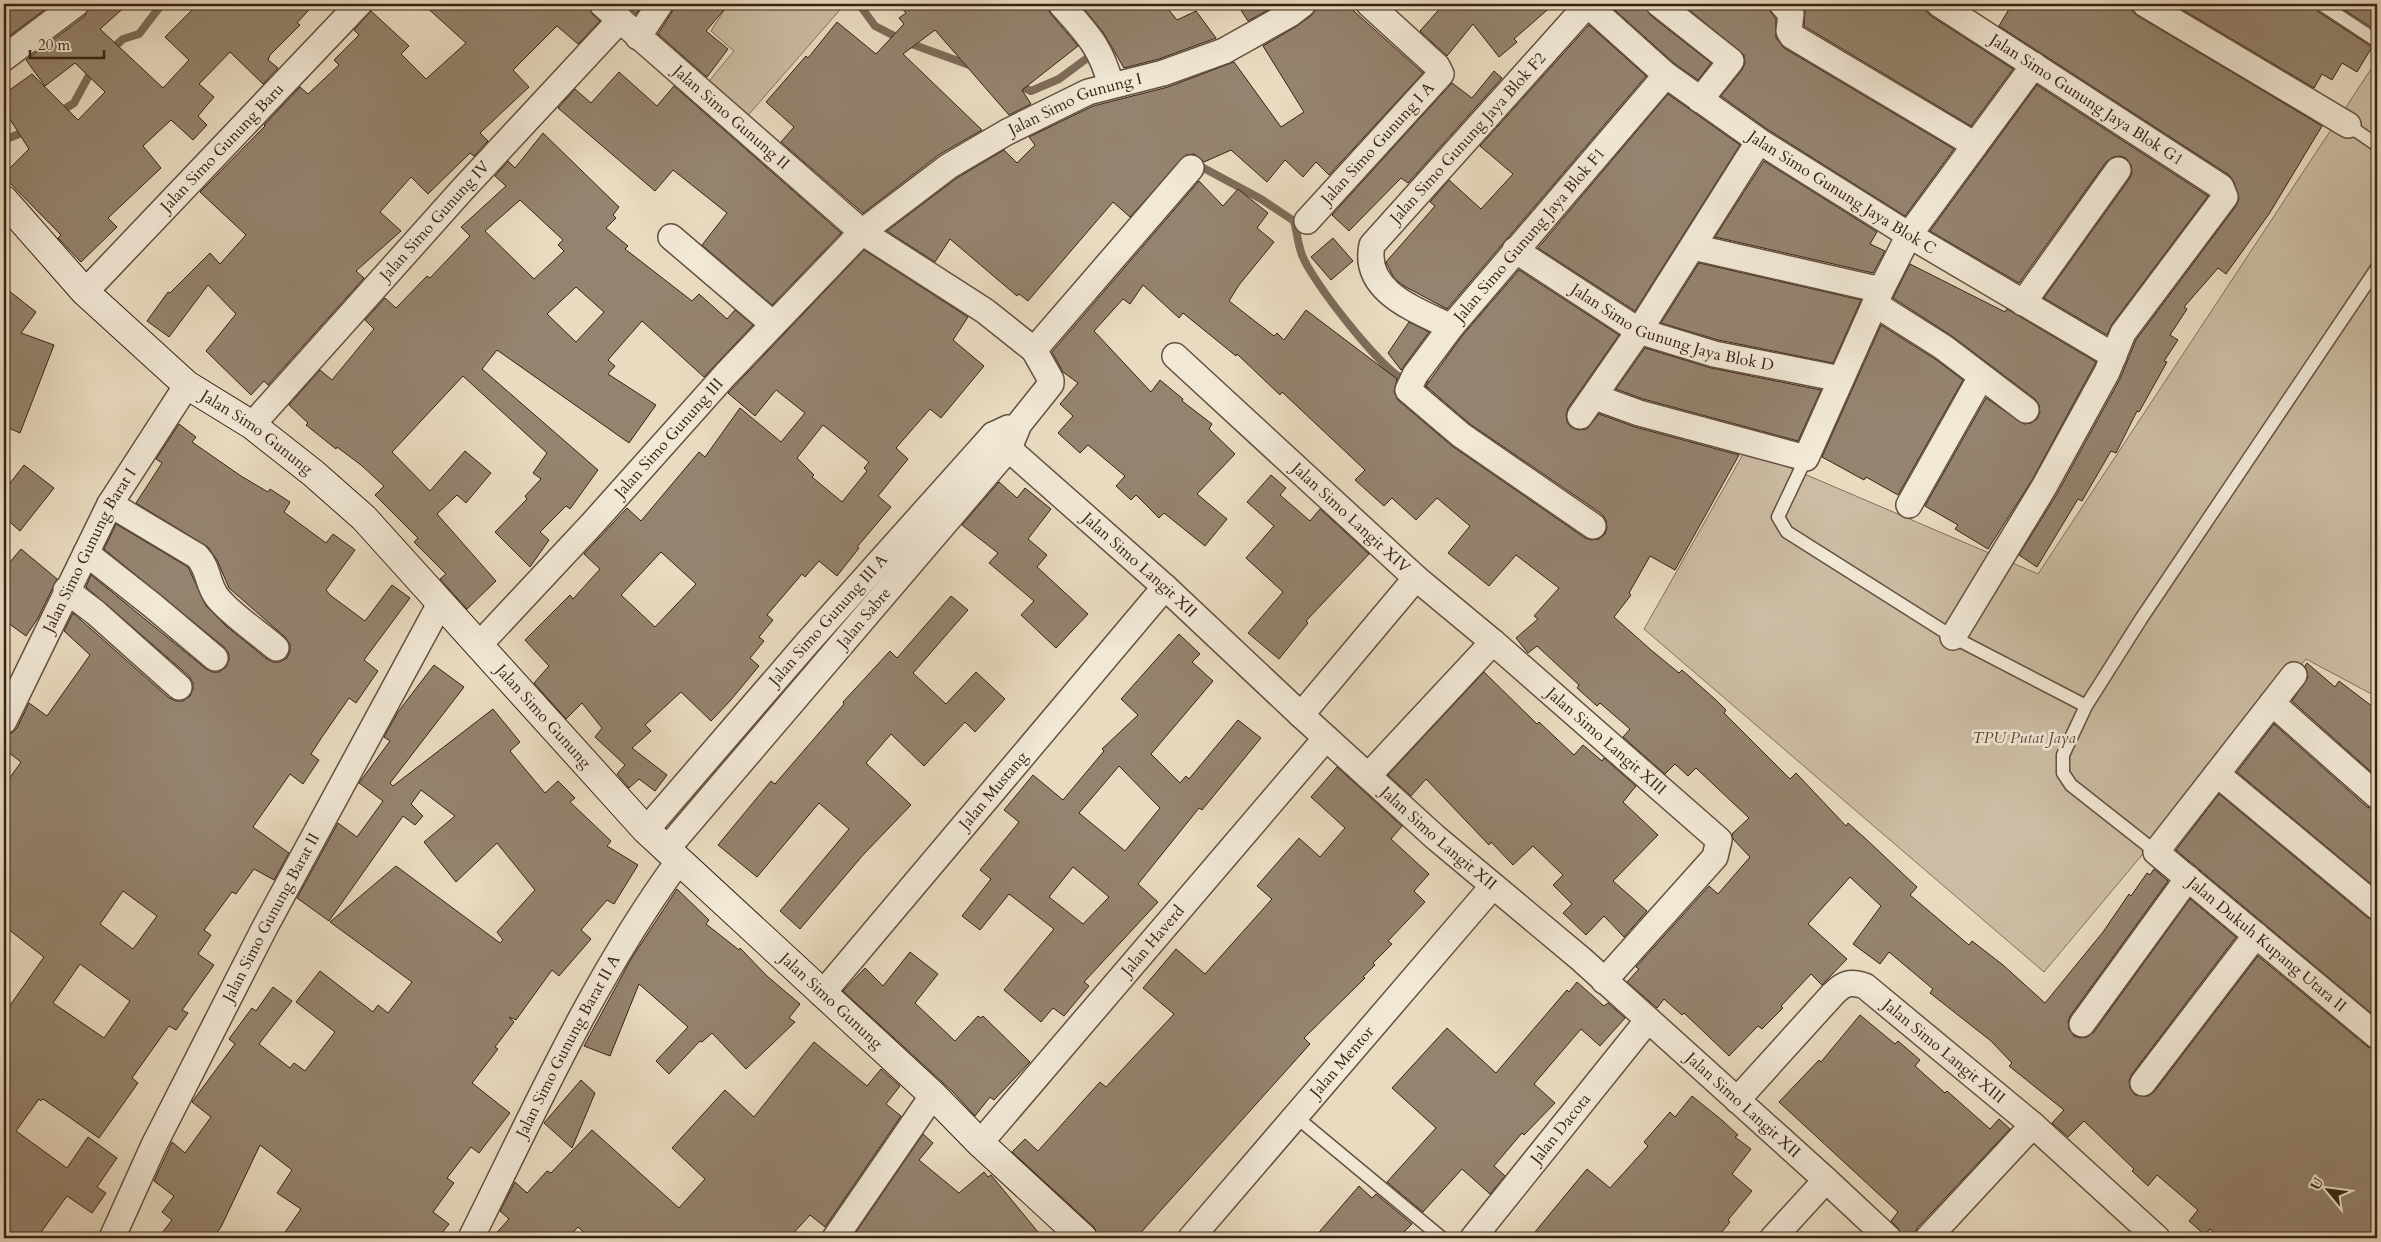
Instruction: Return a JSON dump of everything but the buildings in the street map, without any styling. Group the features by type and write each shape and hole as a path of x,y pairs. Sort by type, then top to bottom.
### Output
{"main road":[{"name":"Jalan Simo Gunung","path":"4,200 85,292 186,385 252,425 313,473 364,518 646,830 933,1095 980,1143 1083,1238"}],"street":[{"path":"4,58 76,4"},
{"name":"Jalan Simo Gunung Baru","path":"85,292 360,4"},
{"name":"Jalan Simo Gunung II","path":"602,4 862,232 985,311 1034,350"},
{"path":"638,37 660,4"},
{"path":"1061,4 1094,42 1113,74"},
{"name":"Jalan Simo Gunung I","path":"862,232 950,166 1007,132 1088,92 1113,74 1163,73 1224,50 1290,14 1302,4"},
{"name":"Jalan Simo Gunung I A","path":"1307,222 1441,74 1437,66 1369,4"},
{"name":"Jalan Simo Gunung Jaya Blok C","path":"1588,4 1666,75 1759,141 1909,235 2114,356"},
{"name":"Jalan Simo Gunung Jaya Blok F2","path":"1376,279 1369,258 1372,245 1588,4"},
{"path":"1659,4 1731,61 1700,100"},
{"path":"1782,4 1791,14 1789,31 1792,36 1975,145"},
{"name":"Jalan Simo Gunung Jaya Blok G1","path":"1939,4 2220,187 2225,197 2224,201 2123,334 2114,356"},
{"path":"2145,4 2348,125"},
{"name":"Jalan Simo Gunung IV","path":"252,425 462,190 620,20"},
{"path":"1759,141 1639,331 1587,407 1646,415 1806,458 1878,297 1909,235 2034,65"},
{"name":"Jalan Simo Gunung Jaya Blok F1","path":"1376,279 1397,299 1451,327 1666,75"},
{"path":"1034,350 1191,168"},
{"path":"2023,303 2118,170"},
{"name":"Jalan Simo Gunung III","path":"479,645 593,523 726,374 862,232"},
{"path":"670,238 773,324"},
{"path":"1693,246 1878,297 2026,410"},
{"name":"Jalan Simo Gunung Jaya Blok D","path":"1515,250 1639,331 1714,354 1841,379"},
{"path":"1451,327 1412,380 1408,390 1461,435 1593,526"},
{"name":"Jalan Sabre","path":"672,856 1001,442 1049,389 1051,380 1034,350"},
{"name":"Jalan Simo Langit XIV","path":"1175,356 1416,578 1301,716"},
{"path":"1953,637 2044,487 2114,356"},
{"path":"1909,505 1981,377"},
{"name":"Jalan Simo Gunung Barat I","path":"4,721 66,590 110,504 186,385"},
{"name":"Jalan Simo Langit XII","path":"1001,442 1165,587 1301,716 1738,1100 1888,1238"},
{"name":"Jalan Simo Gunung III A","path":"646,830 808,642 1001,442"},
{"path":"110,504 197,556 206,567 211,588 219,599 276,648"},
{"path":"86,553 215,658"},
{"path":"1368,776 1493,642 1416,578"},
{"name":"Jalan Mustang","path":"822,994 1165,587"},
{"path":"66,590 96,612 179,687"},
{"name":"Jalan Simo Gunung Barat II","path":"112,1238 154,1145 265,928 441,602"},
{"name":"Jalan Simo Langit XIII","path":"1493,642 1719,840 1715,856 1604,981"},
{"path":"2156,852 2294,675"},
{"path":"2272,703 2377,796"},
{"name":"Jalan Haverd","path":"980,1143 1326,738"},
{"path":"2217,774 2377,907"},
{"name":"Jalan Dukuh Kupang Utara II","path":"2156,852 2377,1036"},
{"name":"Jalan Simo Gunung Barat II A","path":"471,1238 589,1001 656,894 672,856"},
{"path":"2082,1024 2188,878"},
{"name":"Jalan Mentor","path":"1191,1238 1493,886"},
{"path":"2144,1084 2256,935"},
{"name":"Jalan Simo Langit XIII","path":"1738,1100 1834,994 1843,985 1854,982 1865,986 2033,1125 2157,1238"},
{"name":"Jalan Dacota","path":"1473,1238 1648,1020"},
{"path":"836,1238 933,1095"},
{"path":"1928,1238 2033,1125"},
{"path":"1773,1238 1826,1180"}],"lane":[{"path":"2321,4 2377,41"},
{"path":"2348,125 2377,145"},
{"path":"2156,852 2071,785 2063,773 2063,755 2086,706 2377,268"},
{"path":"1806,458 1778,517 1780,524 1787,532 1953,637 2086,706"},
{"path":"1295,1116 1442,1238"}],"green space":[{"path":"728,4 845,4 743,121 705,86 734,51 711,31"},
{"name":"TPU Putat Jaya","path":"2377,60 2377,697 2306,659 2044,972 1644,629 1746,449 2038,574"}],"waterway":[{"path":"110,51 123,39 139,34 162,4"},
{"path":"859,4 875,26 906,42 972,66"},
{"path":"1015,84 1031,91 1059,79 1090,56 1095,58"},
{"path":"58,113 74,103 93,68"},
{"path":"4,140 29,130"},
{"path":"1183,147 1198,165 1261,199 1294,221 1302,255 1308,267 1363,342 1392,372 1403,379 1437,386"}]}
